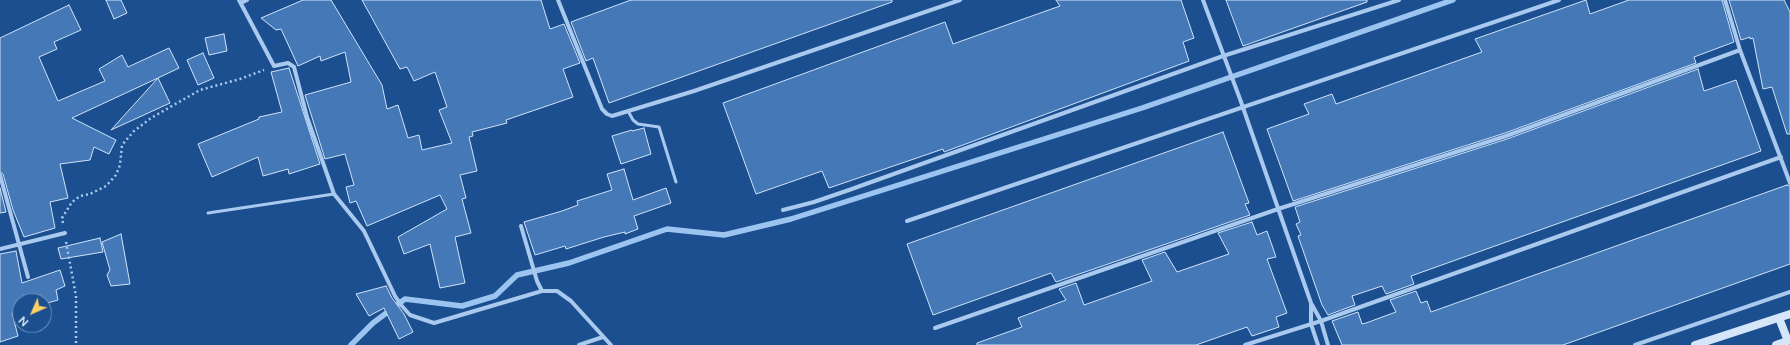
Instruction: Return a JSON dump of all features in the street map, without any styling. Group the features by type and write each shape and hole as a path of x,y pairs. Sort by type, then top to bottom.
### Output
{"main road":[{"path":"1696,345 1790,314"},
{"path":"1776,345 1789,341 1779,318"}],"street":[{"path":"247,0 240,2 274,66 288,62 294,67 306,117 334,194 364,231 395,296 410,315 420,320 434,323 542,291 557,290 572,301 611,345"},
{"path":"559,0 602,109 607,114 612,116 694,91 960,0"},
{"path":"1203,0 1243,107 1311,303 1321,321 1328,345"},
{"path":"783,210 849,190 1223,56 1400,0"},
{"path":"907,221 1559,0"},
{"path":"1725,0 1740,50 1790,183"},
{"path":"935,328 1278,209 1506,136 1740,50"},
{"path":"1245,345 1321,321 1781,157"},
{"path":"0,175 28,276"},
{"path":"521,226 537,282 542,291"},
{"path":"0,249 65,233"},
{"path":"1636,345 1790,292"},
{"path":"1311,303 1311,324 1318,345"},
{"path":"579,345 603,337"}],"lane":[{"path":"628,111 633,120 638,124 659,126 676,182"},
{"path":"208,213 334,194"}],"path":[{"path":"76,345 76,296 62,218 72,202 80,196 90,194 106,186 116,175 120,165 122,145 134,131 151,118 200,90 240,79 274,66"}],"building":[{"path":"106,0 121,0 127,13 114,19"},
{"path":"303,0 331,0 382,85 387,109 398,105 408,138 419,135 422,150 452,143 439,110 447,107 435,72 414,81 407,67 400,69 362,0 541,0 550,29 564,24 580,63 563,69 573,97 506,120 507,123 472,132 473,136 469,137 477,171 460,175 466,198 462,199 471,233 455,237 465,283 440,288 430,244 404,254 398,237 447,209 440,195 367,226 356,201 350,203 346,187 354,185 345,154 325,159 305,95 351,82 345,52 321,61 320,56 298,66 281,29 276,30 261,18"},
{"path":"631,0 892,0 892,2 609,103 593,58 586,61 571,22"},
{"path":"1056,0 1181,0 1194,38 1183,42 1189,61 944,152 943,149 829,188 822,171 756,194 723,103 945,22 953,44 1060,6"},
{"path":"1226,0 1367,0 1367,2 1243,46"},
{"path":"1586,0 1590,14 1629,0 1722,0 1734,42 1694,57 1696,63 1505,133 1293,201 1267,129 1309,114 1304,104 1332,94 1336,104 1482,52 1475,39"},
{"path":"1729,0 1784,0 1790,12 1790,134 1787,134 1772,87 1763,89 1753,38 1750,39 1750,37 1741,40"},
{"path":"69,5 81,30 54,42 57,49 39,57 58,101 105,81 99,69 122,55 128,67 169,48 179,68 72,118 116,140 109,154 94,147 90,160 60,164 68,198 50,202 55,228 24,237 13,210 3,174 0,172 0,38"},
{"path":"224,34 227,51 209,55 205,38"},
{"path":"203,53 214,78 198,85 187,60"},
{"path":"289,68 320,164 289,174 288,169 263,176 258,157 212,177 198,144 259,119 259,117 282,112 271,72"},
{"path":"1698,69 1704,91 1736,80 1761,151 1411,276 1414,284 1386,294 1382,286 1352,296 1355,305 1328,315 1322,305 1298,236 1301,235 1296,224 1300,222 1295,207 1507,139"},
{"path":"158,78 170,103 111,130"},
{"path":"644,128 651,154 621,164 612,136"},
{"path":"1223,132 1249,203 1245,204 1250,215 1056,282 1051,273 933,315 907,244"},
{"path":"624,169 633,200 666,188 671,203 634,216 638,229 625,234 625,232 566,249 565,246 535,255 524,222 562,211 578,205 577,201 612,190 607,174"},
{"path":"1787,185 1790,186 1790,264 1563,345 1342,345 1332,321 1358,312 1362,324 1366,323 1396,312 1390,300 1416,291 1421,303 1427,301 1431,312"},
{"path":"0,188 6,212 0,213"},
{"path":"1252,222 1257,235 1267,231 1276,257 1267,259 1287,313 1276,317 1279,327 1252,336 1247,327 1196,345 977,345 977,343 1022,327 1018,318 1066,300 1059,289 1076,283 1084,305 1152,281 1142,260 1165,252 1177,272 1229,254 1218,233"},
{"path":"121,234 130,284 111,286 107,275 110,270 102,242"},
{"path":"100,238 103,252 61,259 58,248"},
{"path":"16,251 22,283 60,270 65,286 56,290 58,300 52,302 52,293 12,293 12,333 17,333 18,336 0,342 0,254"},
{"path":"386,286 392,298 404,314 413,332 399,339 384,308 369,316 356,294"}],"waterway":[{"path":"351,345 373,323 405,299 462,306 495,296 517,275 569,263 667,229 724,235 791,219 1142,108 1453,0"}]}
